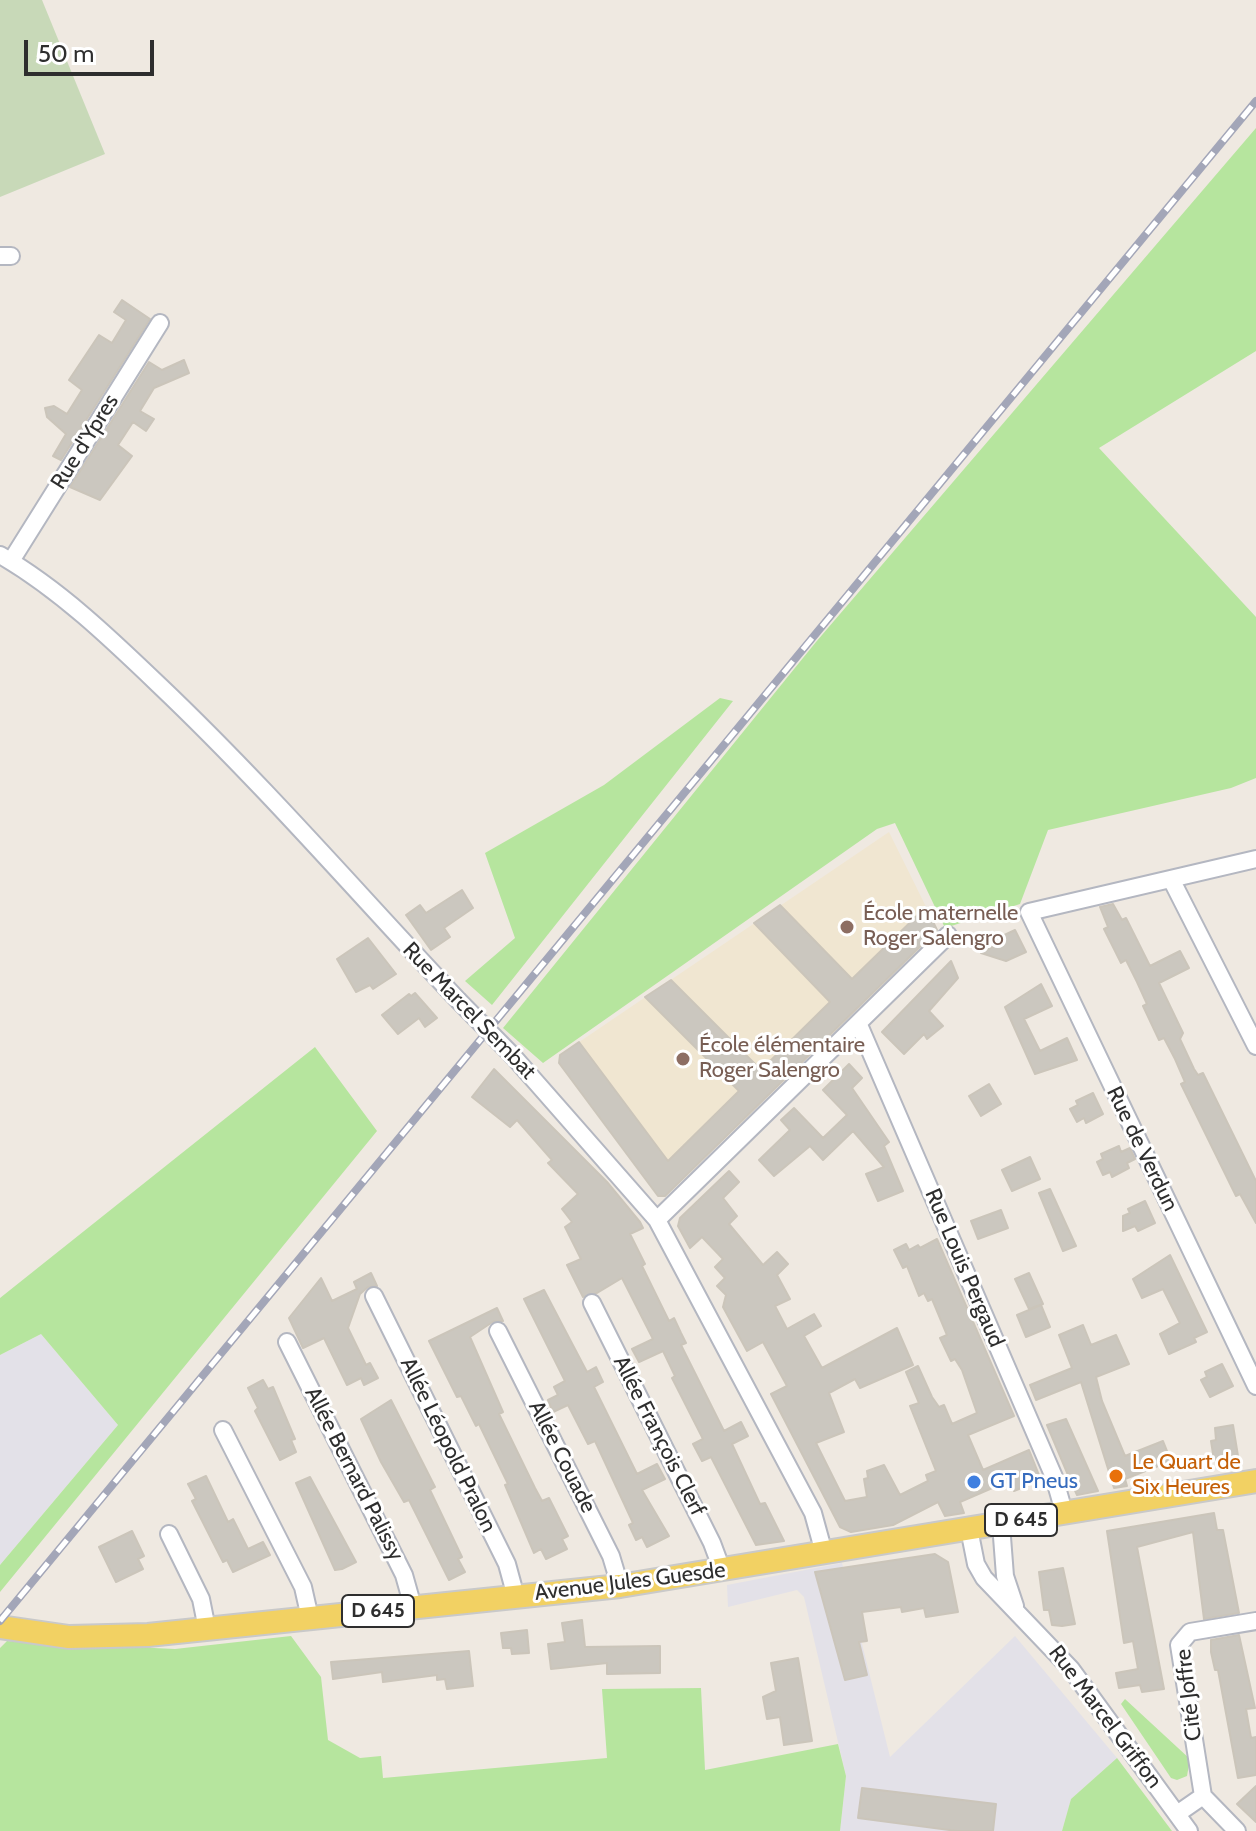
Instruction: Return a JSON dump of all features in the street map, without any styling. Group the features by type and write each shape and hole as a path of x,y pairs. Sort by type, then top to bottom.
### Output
{"main road":[{"name":"Avenue Jules Guesde","path":"0,1627 34,1633 117,1637 620,1586 1256,1481"}],"street":[{"name":"Rue d'Ypres","path":"5,558 160,323"},
{"name":"Rue Marcel Sembat","path":"5,558 112,641 201,724 513,1056 657,1220 813,1513 824,1553"},
{"path":"1256,859 1171,879 1256,1046"},
{"name":"Rue de Verdun","path":"1171,879 1029,912 1256,1386"},
{"path":"657,1220 948,935"},
{"name":"Rue Louis Pergaud","path":"859,1025 1054,1477 1064,1512"},
{"name":"Allée Léopold Pralon","path":"374,1296 507,1564 516,1597"},
{"name":"Allée François Clerf","path":"592,1303 712,1543 722,1570"},
{"name":"Allée Couade","path":"498,1331 611,1556 620,1586"},
{"name":"Allée Bernard Palissy","path":"287,1342 404,1575 413,1607"},
{"path":"223,1430 303,1587 310,1618"},
{"name":"Rue Marcel Griffon","path":"1001,1524 1005,1576 1015,1608"},
{"name":"Rue Marcel Griffon","path":"969,1529 979,1571 1098,1703 1189,1831"},
{"path":"169,1534 201,1599 207,1629"},
{"name":"Cité Joffre","path":"1203,1796 1179,1645 1190,1632 1256,1621"},
{"path":"1177,1814 1203,1796 1237,1831"}],"shaded area":[{"name":"École élémentaire Roger Salengro","path":"889,832 938,931 666,1196 658,1195 559,1063 560,1055"},
{"path":"41,1334 118,1425 0,1565 0,1355"},
{"path":"842,1563 890,1757 1015,1636 1117,1758 1071,1799 1062,1831 840,1831 846,1776 804,1597 797,1590 728,1607 727,1585"}],"green space":[{"path":"0,0 42,0 105,154 0,197"},
{"path":"1256,128 1256,351 1099,448 1256,617 1256,778 1231,788 1048,830 1020,904 945,928 895,823 877,829 543,1063 503,1028 816,642"},
{"path":"720,698 733,701 492,1005 465,981 515,938 485,853 604,785"},
{"path":"315,1047 377,1131 0,1592 0,1565 118,1425 41,1334 0,1355 0,1298"},
{"path":"291,1636 321,1677 328,1740 360,1758 381,1756 383,1778 607,1758 602,1689 701,1688 705,1770 838,1744 846,1776 840,1831 0,1831 0,1648 7,1641 175,1649"},
{"path":"1125,1699 1190,1759 1187,1776 1177,1780 1171,1778 1121,1704"},
{"path":"1117,1758 1172,1831 1062,1831 1071,1799"}],"building":[{"path":"122,300 150,319 61,460 53,456 66,434 47,417 45,408 54,406 67,414 82,390 69,380 99,335 112,343 126,320 114,312"},
{"path":"184,360 189,373 154,388 140,411 154,419 146,431 133,422 118,445 132,456 100,500 70,487 149,362 162,370"},
{"path":"462,890 473,908 444,928 450,937 431,950 406,915 420,905 426,913"},
{"path":"1113,904 1122,920 1126,918 1150,966 1180,951 1189,968 1159,983 1183,1033 1180,1039 1194,1069 1198,1075 1203,1073 1256,1181 1256,1223 1240,1194 1236,1196 1181,1084 1185,1082 1175,1059 1164,1038 1159,1040 1143,1006 1147,1004 1137,982 1126,960 1121,963 1104,929 1108,927 1100,907"},
{"path":"780,905 852,979 926,907 937,930 665,1196 658,1196 559,1063 560,1055 579,1042 668,1161 739,1091 645,997 671,980 761,1070 830,1002 754,923"},
{"path":"1015,930 1026,952 1006,961 981,953 1000,943 998,938"},
{"path":"368,938 396,974 373,989 370,985 356,992 337,959"},
{"path":"951,961 958,978 929,1011 943,1026 927,1039 924,1034 904,1054 882,1032"},
{"path":"1041,984 1052,1006 1024,1019 1040,1051 1067,1038 1077,1060 1035,1074 1005,1007"},
{"path":"415,993 437,1018 425,1027 419,1018 398,1034 382,1015 409,994"},
{"path":"849,1064 862,1078 852,1088 889,1142 884,1146 903,1191 878,1201 866,1174 884,1167 853,1131 823,1160 810,1146 774,1176 759,1160 790,1130 781,1120 794,1108 823,1138 847,1115 823,1090"},
{"path":"494,1069 607,1182 640,1222 643,1228 630,1234 645,1264 642,1266 669,1321 674,1318 686,1343 681,1345 724,1431 741,1422 748,1436 732,1444 760,1504 765,1503 784,1541 756,1545 711,1457 702,1461 693,1444 703,1439 672,1378 675,1376 663,1351 639,1362 632,1349 653,1339 622,1278 597,1293 583,1297 567,1265 581,1259 565,1227 572,1222 562,1209 578,1194 548,1163 552,1160 517,1120 510,1127 472,1097"},
{"path":"989,1084 1001,1104 981,1116 969,1096"},
{"path":"1093,1093 1103,1114 1086,1123 1084,1118 1077,1122 1070,1109 1078,1105 1076,1101"},
{"path":"1119,1146 1121,1152 1130,1148 1135,1159 1127,1163 1129,1168 1112,1177 1110,1172 1103,1175 1097,1162 1103,1159 1101,1154"},
{"path":"1030,1157 1040,1179 1012,1191 1002,1170"},
{"path":"729,1171 739,1182 723,1198 737,1216 729,1224 763,1265 777,1252 788,1264 777,1275 790,1299 775,1306 787,1329 814,1314 821,1326 804,1336 822,1368 897,1328 913,1365 860,1388 855,1379 829,1393 844,1432 816,1443 845,1501 867,1497 864,1479 868,1478 867,1471 884,1465 900,1495 928,1481 926,1475 936,1471 910,1406 919,1403 906,1372 918,1366 932,1397 939,1407 944,1405 952,1424 977,1413 962,1370 955,1359 951,1361 940,1338 947,1335 932,1299 928,1301 924,1293 919,1296 907,1266 903,1268 894,1250 906,1244 909,1250 918,1245 920,1248 937,1239 1014,1416 968,1435 983,1470 1029,1450 1041,1480 1014,1491 1010,1481 990,1489 960,1502 964,1513 945,1516 938,1502 893,1525 851,1532 840,1527 771,1394 787,1386 763,1342 747,1351 723,1307 726,1295 717,1286 725,1278 715,1267 723,1259 702,1237 690,1248 678,1226 680,1218"},
{"path":"1050,1189 1076,1246 1063,1251 1039,1193"},
{"path":"1145,1201 1155,1223 1138,1231 1135,1226 1123,1231 1123,1216 1130,1213 1128,1209"},
{"path":"1001,1210 1008,1228 978,1239 971,1221"},
{"path":"1170,1255 1207,1332 1194,1338 1196,1342 1169,1354 1160,1334 1180,1323 1163,1289 1142,1298 1133,1279"},
{"path":"371,1273 377,1286 368,1287 360,1294 348,1328 366,1365 370,1363 378,1378 364,1385 361,1378 347,1385 324,1338 303,1348 289,1318 321,1278 332,1301 357,1289 354,1282"},
{"path":"1029,1273 1043,1304 1029,1309 1015,1279"},
{"path":"544,1290 587,1372 596,1367 603,1382 594,1387 637,1474 657,1464 665,1479 642,1490 669,1536 647,1547 642,1537 636,1540 629,1525 633,1523 595,1441 588,1444 568,1405 553,1412 548,1400 558,1395 554,1387 565,1381 524,1299"},
{"path":"1041,1305 1050,1327 1026,1337 1017,1315"},
{"path":"497,1308 503,1321 494,1321 470,1337 503,1412 499,1414 535,1488 542,1501 549,1498 568,1536 562,1539 567,1549 546,1559 541,1549 534,1553 505,1485 508,1484 479,1424 476,1426 461,1396 457,1397 429,1341"},
{"path":"1083,1325 1091,1345 1116,1335 1129,1364 1096,1377 1102,1401 1125,1456 1163,1441 1171,1461 1125,1479 1127,1486 1114,1488 1081,1382 1036,1400 1030,1385 1072,1368 1059,1335"},
{"path":"1222,1364 1233,1386 1210,1397 1201,1380 1207,1377 1205,1372"},
{"path":"263,1380 268,1389 273,1387 295,1439 291,1440 296,1452 280,1460 255,1411 258,1408 248,1388"},
{"path":"391,1400 435,1487 430,1490 462,1557 458,1559 465,1572 449,1580 409,1500 404,1502 361,1419"},
{"path":"1066,1419 1098,1491 1077,1495 1068,1475 1047,1425"},
{"path":"1233,1425 1238,1456 1214,1460 1211,1441 1216,1440 1215,1428"},
{"path":"206,1476 228,1522 233,1519 248,1549 263,1542 270,1555 233,1572 227,1560 223,1562 192,1501 196,1499 188,1484"},
{"path":"310,1477 356,1562 342,1569 335,1570 296,1483"},
{"path":"1214,1513 1217,1530 1223,1530 1239,1613 1204,1619 1193,1532 1137,1547 1164,1689 1142,1692 1140,1685 1119,1688 1116,1673 1138,1669 1133,1641 1124,1643 1107,1531"},
{"path":"132,1531 144,1556 138,1559 143,1569 116,1582 99,1547"},
{"path":"935,1554 948,1562 958,1612 926,1617 924,1608 902,1612 901,1607 862,1612 867,1641 859,1642 867,1675 845,1680 815,1572"},
{"path":"1063,1568 1075,1624 1052,1625 1049,1610 1044,1610 1039,1572"},
{"path":"582,1620 585,1647 660,1646 660,1673 607,1674 607,1663 551,1669 548,1644 565,1642 562,1623"},
{"path":"527,1630 529,1653 512,1654 511,1648 503,1648 501,1633"},
{"path":"1239,1635 1255,1708 1246,1709 1251,1738 1256,1737 1256,1775 1238,1778 1211,1640"},
{"path":"469,1651 473,1686 447,1689 445,1679 437,1680 437,1675 383,1682 382,1672 333,1679 331,1662"},
{"path":"798,1658 812,1741 784,1745 780,1717 767,1719 763,1697 776,1691 771,1663"},
{"path":"1256,1786 1256,1822 1237,1804"},
{"path":"862,1788 996,1804 993,1831 957,1831 858,1818"}],"railway":[{"path":"0,1621 1256,101"}],"place":[{"name":"École maternelle Roger Salengro","path":"847,927"},
{"name":"École élémentaire Roger Salengro","path":"683,1059"},
{"name":"Le Quart de Six Heures","path":"1116,1476"},
{"name":"GT Pneus","path":"974,1482"}]}
